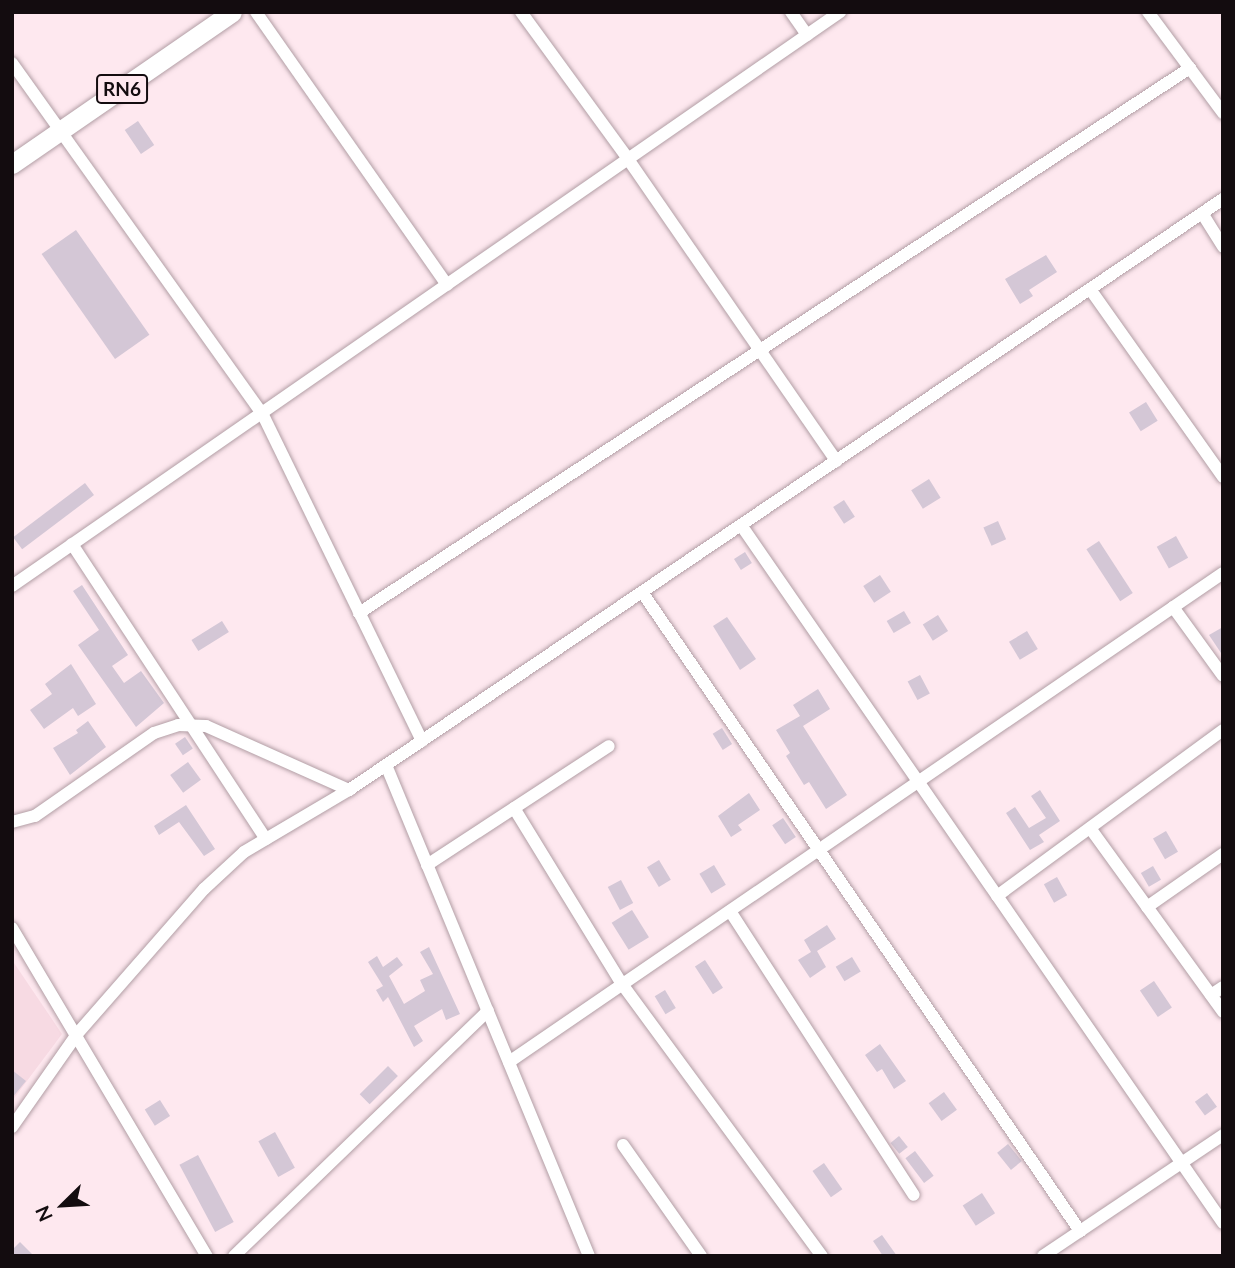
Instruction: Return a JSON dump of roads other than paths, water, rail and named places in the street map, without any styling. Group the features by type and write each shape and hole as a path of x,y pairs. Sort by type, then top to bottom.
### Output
{"main road":[{"name":"RN6","path":"12,164 232,12"}],"street":[{"path":"256,12 447,285"},
{"path":"521,12 628,159 836,461"},
{"path":"791,12 807,35"},
{"path":"12,586 840,12"},
{"path":"1148,12 1223,113"},
{"path":"12,63 262,413 422,741"},
{"path":"359,613 1189,68"},
{"path":"12,1127 77,1034 204,889 244,852 349,790 1223,199"},
{"path":"1202,213 1223,247"},
{"path":"1090,289 1223,477"},
{"path":"741,526 1223,1223"},
{"path":"72,544 266,838"},
{"path":"509,1062 1223,573"},
{"path":"642,592 1080,1231"},
{"path":"1173,607 1223,676"},
{"path":"13,821 35,816 154,733 178,726 206,726 349,790"},
{"path":"997,896 1223,730"},
{"path":"427,865 609,746"},
{"path":"386,765 586,1250 574,1256"},
{"path":"514,808 622,984 822,1256"},
{"path":"1090,828 1223,1012"},
{"path":"1147,907 1223,854"},
{"path":"730,911 914,1195"},
{"path":"12,928 207,1256"},
{"path":"1211,995 1223,987"},
{"path":"234,1256 488,1011"},
{"path":"1043,1256 1223,1135"},
{"path":"623,1145 701,1256"}]}
